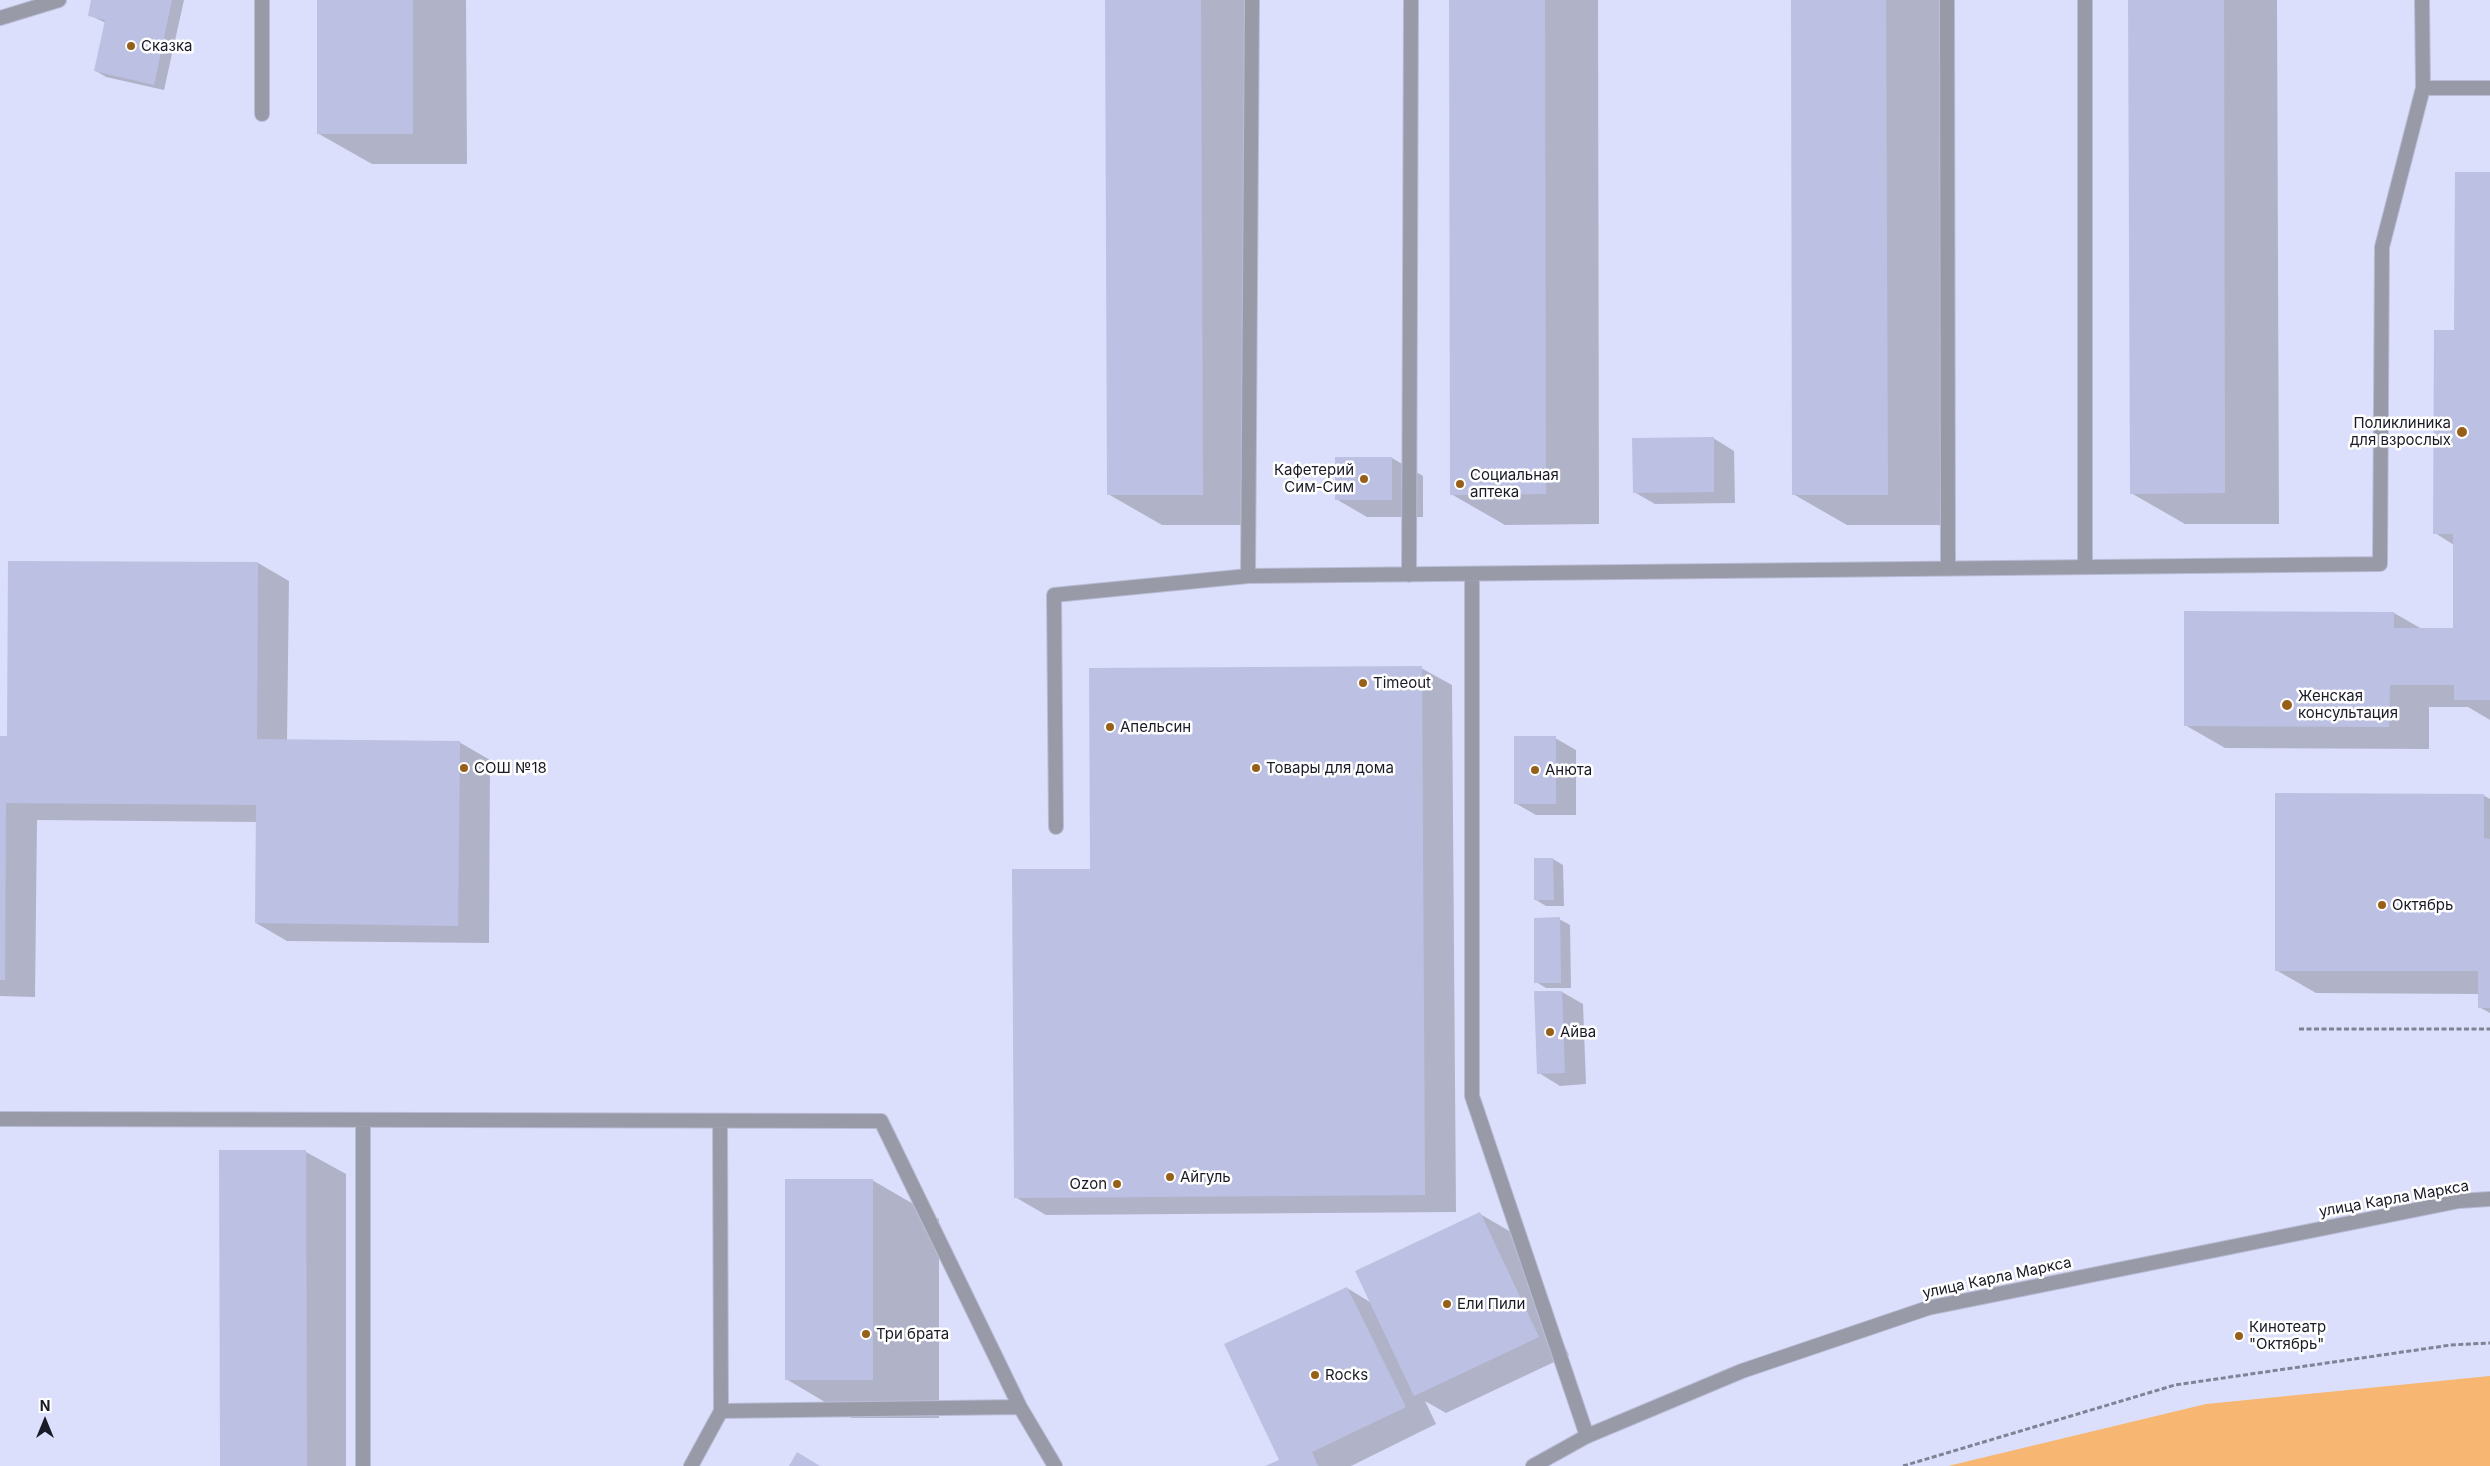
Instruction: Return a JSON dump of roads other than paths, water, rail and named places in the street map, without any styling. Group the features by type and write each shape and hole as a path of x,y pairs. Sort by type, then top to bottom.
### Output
{"street":[{"path":"0,18 59,0"},
{"path":"262,0 262,114"},
{"path":"1248,576 1252,0"},
{"path":"1409,575 1411,0"},
{"path":"1947,0 1948,569"},
{"path":"2085,0 2085,567"},
{"path":"1056,827 1054,595 1248,576 2380,564 2382,247 2423,88 2422,0"},
{"path":"2423,88 2490,88"},
{"path":"1472,574 1472,1096 1586,1436"},
{"path":"0,1119 881,1122 1020,1407 1054,1466"},
{"path":"362,1121 363,1466"},
{"path":"691,1466 721,1411 720,1122"},
{"name":"улица Карла Маркса","path":"1533,1466 1586,1436 1742,1371 1928,1308 2459,1200 2490,1199"},
{"path":"721,1411 1020,1407"}],"place":[{"name":"Сказка","path":"131,46"},
{"name":"Поликлиника для взрослых","path":"2462,432"},
{"name":"Кафетерий Сим-Сим","path":"1364,479"},
{"name":"Социальная аптека","path":"1460,484"},
{"name":"Timeout","path":"1363,683"},
{"name":"Женская консультация","path":"2287,705"},
{"name":"Апельсин","path":"1110,727"},
{"name":"СОШ №18","path":"464,768"},
{"name":"Товары для дома","path":"1256,768"},
{"name":"Анюта","path":"1535,770"},
{"name":"Октябрь","path":"2382,905"},
{"name":"Айва","path":"1550,1032"},
{"name":"Айгуль","path":"1170,1177"},
{"name":"Ozon","path":"1117,1184"},
{"name":"Ели Пили","path":"1447,1304"},
{"name":"Три брата","path":"866,1334"},
{"name":"Кинотеатр \"Октябрь\"","path":"2239,1336"},
{"name":"Rocks","path":"1315,1375"}]}
